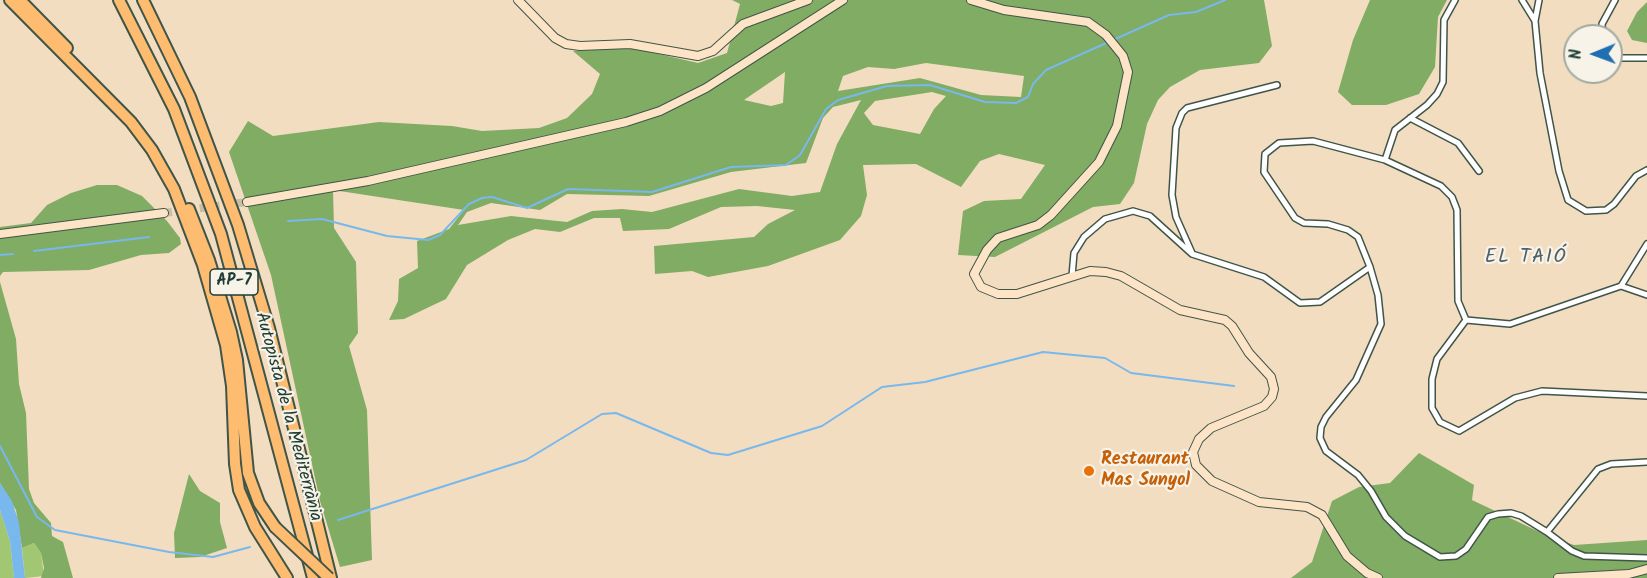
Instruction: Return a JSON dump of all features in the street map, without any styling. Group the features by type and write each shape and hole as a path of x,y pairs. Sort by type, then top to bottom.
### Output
{"highway":[{"path":"10,0 131,122 152,150 174,189 203,265 226,345 232,386 235,464 239,490 252,522 287,578"},
{"path":"20,0 132,112 155,142 174,175 202,240 226,314 237,360 248,473 259,503 275,527 330,578"},
{"name":"Autopista de la Mediterrània","path":"119,0 170,100 221,234 313,578"},
{"name":"Autopista de la Mediterrània","path":"143,0 194,106 241,235 269,328 330,578"}],"street":[{"path":"518,0 555,38 566,44 580,46 630,44 698,56 713,51 743,24 808,0"},
{"path":"248,202 368,181 577,135 636,119 676,104 713,84 843,0"},
{"path":"971,0 1004,10 1088,22 1106,35 1122,55 1128,72 1125,94 1112,141 1099,162 1051,215 1038,225 998,238 979,260 974,274 981,287 998,294 1034,290 1090,271 1121,276 1180,310 1218,318 1232,326 1249,353 1271,376 1274,389 1272,397 1264,406 1211,428 1198,439 1193,452 1196,465 1212,481 1259,502 1307,507 1322,515 1347,556 1367,573 1378,578"},
{"path":"1385,160 1395,130 1437,94 1443,82 1444,20 1455,0"},
{"path":"1521,0 1535,21"},
{"path":"1539,0 1535,21 1540,73 1559,171 1568,200 1586,211 1606,210 1614,204 1636,176 1647,170"},
{"path":"1602,24 1615,0"},
{"path":"1623,58 1647,58"},
{"path":"1192,254 1176,216 1172,195 1178,119 1187,108 1277,85"},
{"path":"1410,118 1458,143 1479,171"},
{"path":"1466,320 1458,301 1457,210 1452,197 1441,186 1385,160 1324,142 1304,141 1279,144 1265,154 1264,171 1273,187 1299,221 1328,224 1348,230 1358,237 1370,267 1378,295 1381,324 1356,380 1326,417 1320,438 1326,451 1358,476 1371,491 1386,517 1405,537 1440,557 1456,556 1466,549 1488,517 1511,513 1521,516 1572,551 1584,556 1647,558"},
{"path":"1072,276 1074,253 1084,237 1105,219 1133,211 1150,216 1192,254 1264,277 1300,303 1320,302 1370,267"},
{"path":"0,234 164,213"},
{"path":"1621,286 1647,244"},
{"path":"1466,320 1510,324 1621,286 1647,295"},
{"path":"1466,320 1437,359 1432,379 1432,408 1440,423 1454,431 1465,429 1515,398 1542,391 1647,396"},
{"path":"1547,532 1598,469 1611,464 1647,462"},
{"path":"1557,578 1629,574 1647,569"}],"green space":[{"path":"732,0 1264,0 1272,46 1259,63 1200,70 1170,87 1158,100 1147,124 1134,183 1120,204 1093,207 995,257 958,255 963,211 984,201 1021,199 1045,165 999,154 980,161 961,187 916,164 863,165 867,195 861,216 840,240 768,266 708,277 692,271 655,274 654,246 754,237 768,224 795,210 757,206 721,207 669,229 623,231 620,218 594,218 560,232 535,229 508,240 467,265 446,299 404,319 389,320 398,301 399,279 418,268 417,241 449,229 464,210 333,190 334,228 356,262 358,333 349,346 367,410 372,560 340,567 320,501 271,275 229,152 248,121 273,136 379,122 452,126 482,131 539,128 567,118 592,94 600,74 573,51 633,48 698,63 727,53 740,4","holes":["926,63 1024,76 1021,97 981,95 920,78 838,91 843,76 868,67 894,69","785,72 783,103 771,106 744,100","932,92 946,96 934,109 920,134 873,125 864,113 875,101","861,100 837,144 820,192 792,196 739,189 652,212 622,209 592,211 567,222 511,216 458,225 467,212 491,203 540,210 567,194 649,196 731,172 806,163 823,118 833,107"]},
{"path":"1370,0 1447,0 1438,17 1435,67 1419,94 1386,105 1352,105 1338,92 1353,40"},
{"path":"1647,2 1647,43 1632,40 1627,31 1637,12"},
{"path":"97,185 117,185 142,196 167,221 180,238 181,244 169,253 141,255 89,270 3,272 0,276 0,227 31,223 47,205 71,193"},
{"path":"0,282 16,339 19,384 26,413 29,489 34,503 51,523 52,536 63,542 73,578 41,578 44,568 41,553 34,543 22,548 16,510 0,483"},
{"path":"1419,453 1474,485 1472,500 1548,536 1574,545 1647,540 1647,578 1291,578 1312,562 1332,501 1359,487 1390,483"},
{"path":"189,474 200,491 220,503 220,522 227,548 200,557 175,558 174,533"},
{"path":"0,510 10,541 14,578 0,578"},
{"path":"34,543 41,553 44,576 25,578 22,548"}],"water":[{"path":"0,483 12,501 19,523 25,578 14,578 10,541 0,510"}],"waterway":[{"path":"288,221 322,219 387,236 428,240 440,235 469,204 482,198 492,197 527,208 568,189 652,192 731,167 786,165 800,155 826,109 838,100 887,86 930,85 985,102 1016,103 1028,97 1033,84 1046,70 1169,15 1196,12 1225,0"},
{"path":"34,251 149,237"},
{"path":"0,255 13,254"},
{"path":"338,520 526,460 602,414 616,413 711,453 728,455 822,426 882,387 925,382 1043,352 1105,358 1131,373 1234,386"},
{"path":"0,446 37,517 55,530 169,552 213,557 250,547"}],"tunnel":[{"path":"164,213 247,202"}],"place":[{"name":"Restaurant Mas Sunyol","path":"1089,471"}],"district":[{"name":"EL TAIÓ","path":"1526,259"}]}
